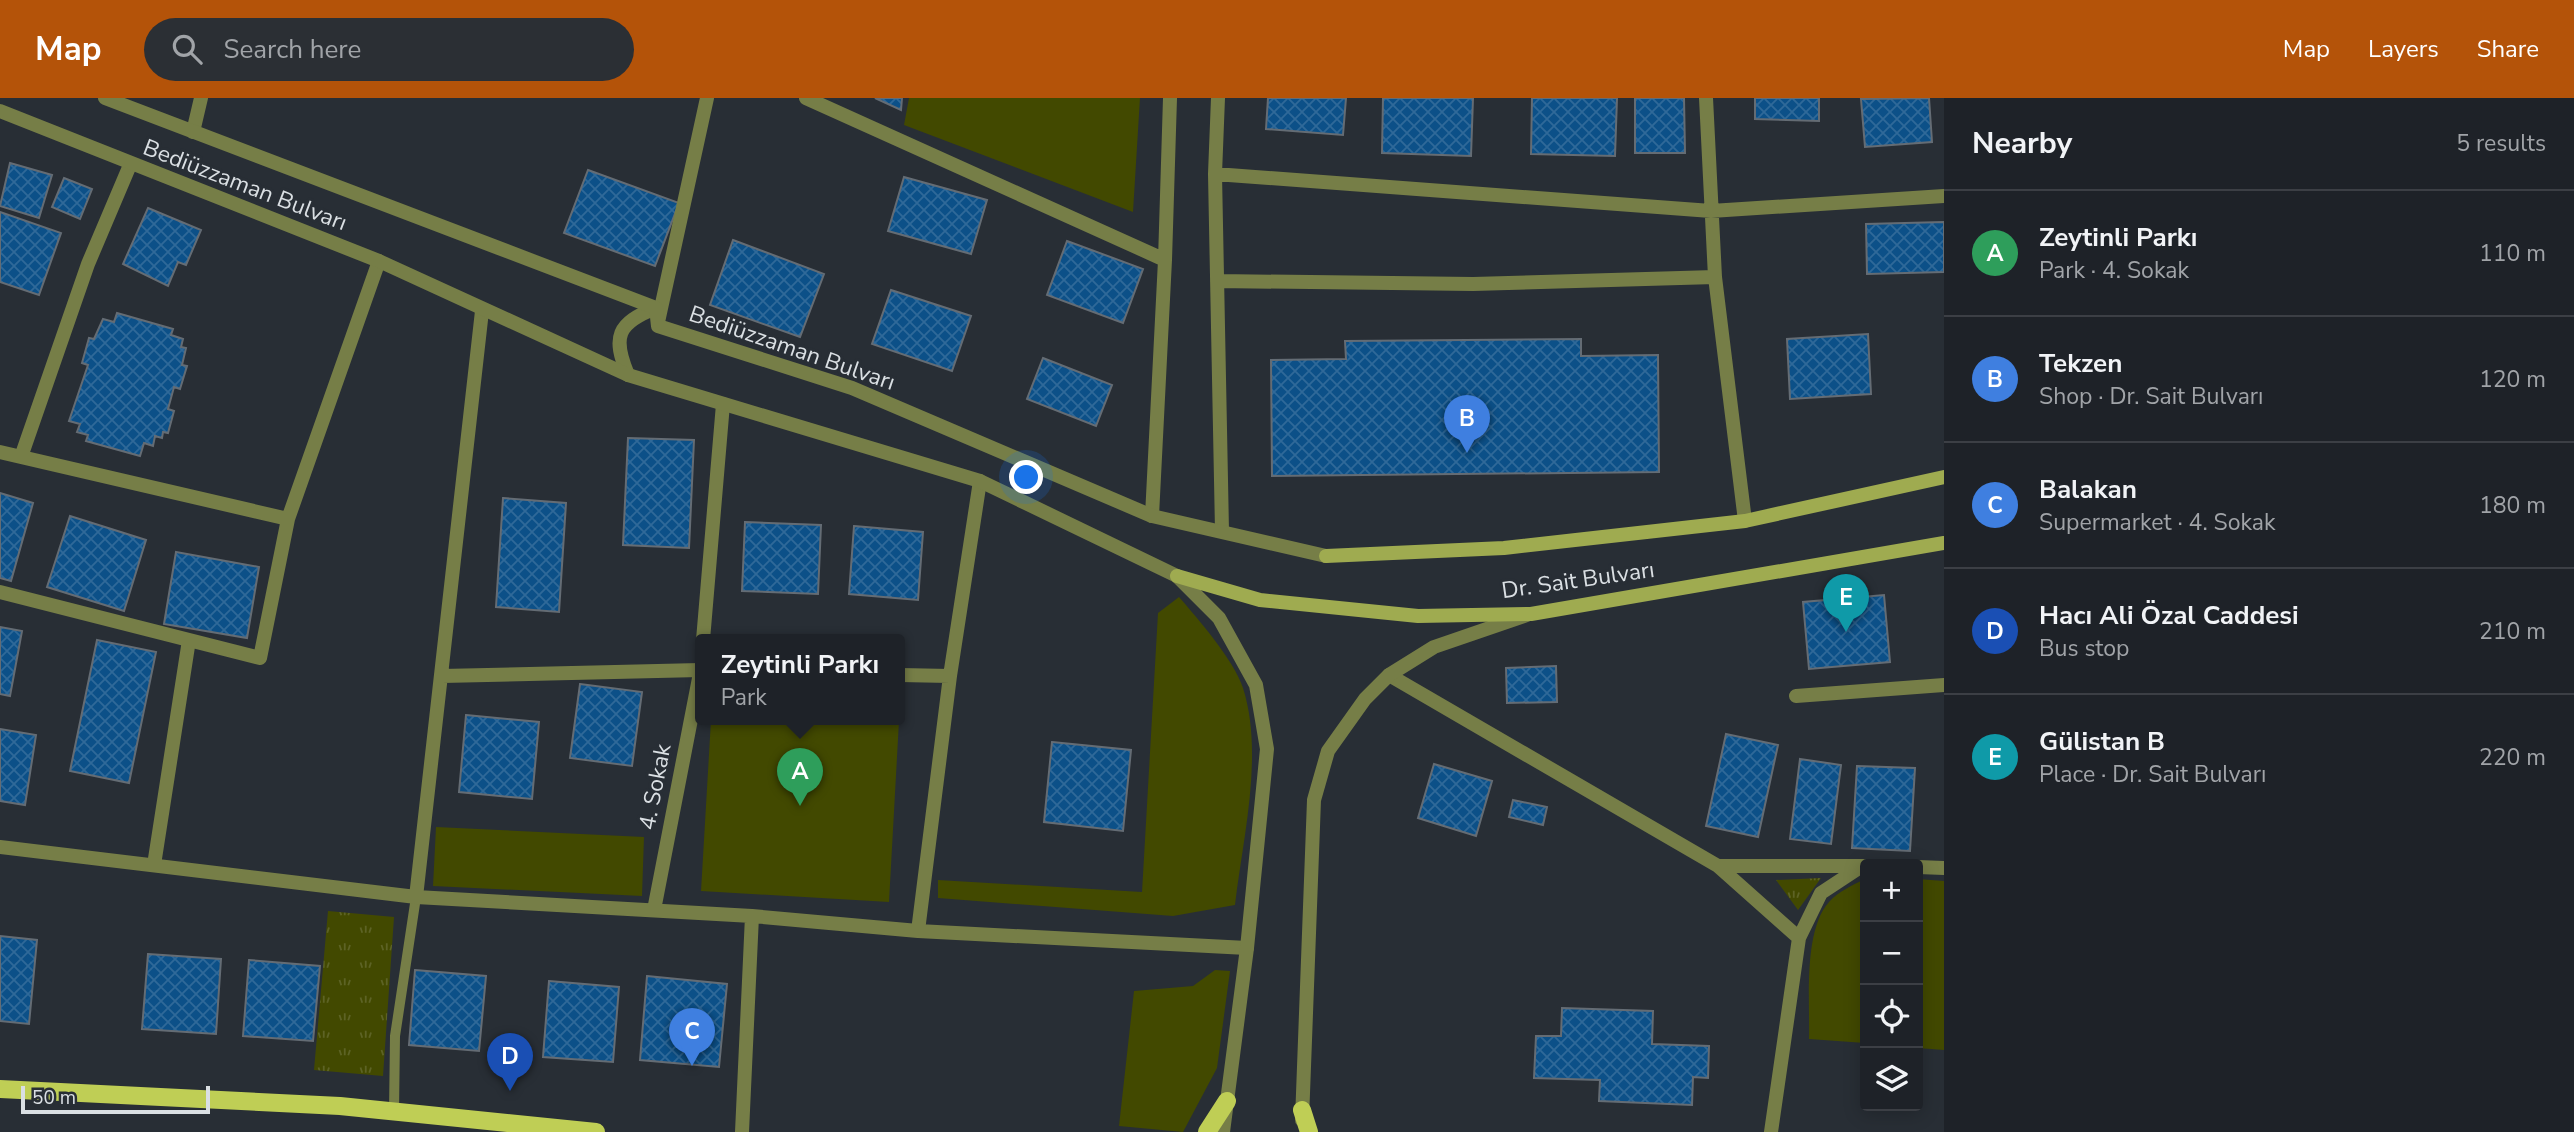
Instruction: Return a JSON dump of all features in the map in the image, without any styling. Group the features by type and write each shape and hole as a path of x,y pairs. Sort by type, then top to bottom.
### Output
{"main road":[{"name":"Dr. Sait Bulvarı","path":"1326,556 1504,548 1745,521 1944,477"},
{"name":"Dr. Sait Bulvarı","path":"1177,576 1260,600 1418,616 1531,614 1944,543"},
{"path":"0,1089 394,1112 596,1132"},
{"path":"1207,1132 1227,1101"},
{"path":"1302,1110 1309,1132"}],"street":[{"name":"Bediüzzaman Bulvarı","path":"105,98 656,308 657,326 852,388 1152,516 1326,556"},
{"path":"193,132 201,98"},
{"path":"657,326 707,98"},
{"path":"806,98 1166,260"},
{"path":"1152,516 1166,260 1170,98"},
{"path":"1218,98 1215,174 1222,531"},
{"path":"1706,98 1715,276 1745,521"},
{"name":"Bediüzzaman Bulvarı","path":"0,111 130,165 379,261 482,311 628,375 980,481 1177,576 1219,618 1256,685 1267,749 1247,948 1223,1132"},
{"path":"21,457 88,264 130,165"},
{"path":"1215,174 1711,211 1944,196"},
{"path":"0,592 260,658 288,519 379,261"},
{"path":"1217,281 1473,285 1715,276"},
{"path":"628,375 618,340 623,327 635,316 656,308"},
{"path":"416,897 482,311"},
{"path":"704,634 723,404"},
{"path":"0,452 288,519"},
{"path":"918,931 950,676 980,481"},
{"path":"1301,1132 1314,800 1328,751 1365,699 1390,675 1434,647 1531,614"},
{"path":"154,865 189,640"},
{"path":"442,676 695,672"},
{"path":"905,675 950,676"},
{"path":"1390,675 1718,866 1799,938"},
{"path":"1796,696 1944,685"},
{"name":"4. Sokak","path":"654,910 695,698"},
{"path":"0,847 416,897 752,916 918,931 1247,948"},
{"path":"1718,866 1860,866"},
{"path":"1923,867 1944,868"},
{"path":"1771,1132 1799,938 1821,893 1860,869"},
{"path":"742,1132 752,916"}],"lane":[{"path":"394,1112 395,1036 416,897"}],"green space":[{"path":"909,98 1140,98 1133,212 904,125"},
{"path":"1179,597 1232,665 1243,688 1249,713 1252,740 1250,796 1235,905 1173,916 938,898 938,880 1142,892 1158,613"},
{"path":"711,725 899,725 889,902 701,891"},
{"path":"436,827 644,837 642,896 433,886"},
{"path":"1821,878 1798,910 1776,880"},
{"path":"1923,879 1944,881 1944,1050 1923,1048"},
{"path":"1860,882 1860,1043 1809,1039 1810,967 1815,930 1829,902"},
{"path":"328,911 394,917 383,1076 314,1070"},
{"path":"1215,970 1230,971 1217,1068 1183,1132 1119,1126 1134,991 1193,986"}],"building":[{"path":"875,98 902,98 901,110"},
{"path":"1268,98 1346,98 1343,135 1266,129"},
{"path":"1383,98 1473,98 1471,156 1382,153"},
{"path":"1532,98 1617,98 1615,156 1531,154"},
{"path":"1635,98 1684,98 1685,153 1635,153"},
{"path":"1755,98 1819,98 1819,121 1755,119"},
{"path":"1929,98 1932,142 1865,147 1861,99"},
{"path":"10,163 52,175 39,218 0,206"},
{"path":"588,170 679,203 655,266 564,233"},
{"path":"904,177 987,200 971,254 888,231"},
{"path":"64,178 92,189 80,219 52,207"},
{"path":"148,208 201,230 186,265 178,262 168,286 123,264"},
{"path":"0,212 61,233 39,295 0,282"},
{"path":"1944,222 1944,272 1867,274 1866,224"},
{"path":"733,240 824,274 800,337 710,305"},
{"path":"1067,241 1143,269 1123,323 1047,295"},
{"path":"891,290 971,316 952,371 872,344"},
{"path":"117,313 173,329 171,335 183,339 181,347 186,348 182,365 187,366 180,389 174,387 168,409 174,411 168,433 163,432 162,438 155,436 153,446 144,443 140,456 86,441 88,435 77,432 80,424 69,421 88,365 82,363 89,338 94,339 103,319 114,322"},
{"path":"1868,334 1871,394 1790,399 1787,339"},
{"path":"1581,339 1581,356 1658,355 1659,472 1272,476 1271,360 1346,359 1345,341"},
{"path":"1043,358 1112,385 1096,426 1027,399"},
{"path":"628,438 694,440 689,548 623,545"},
{"path":"0,493 33,503 11,581 0,578"},
{"path":"503,498 566,503 559,612 496,607"},
{"path":"70,516 146,540 124,611 47,587"},
{"path":"745,522 821,525 818,594 742,591"},
{"path":"854,526 923,532 918,600 849,594"},
{"path":"176,552 259,567 247,638 164,624"},
{"path":"1884,595 1890,662 1809,669 1803,602"},
{"path":"0,627 22,631 10,696 0,694"},
{"path":"97,640 156,652 129,783 70,771"},
{"path":"1556,666 1557,702 1507,703 1506,668"},
{"path":"580,684 642,692 632,766 570,758"},
{"path":"466,715 539,722 532,799 459,792"},
{"path":"0,729 36,735 25,805 0,801"},
{"path":"1726,734 1778,745 1758,837 1706,826"},
{"path":"1052,742 1131,750 1123,831 1044,822"},
{"path":"1800,759 1841,765 1831,844 1790,839"},
{"path":"1434,764 1492,781 1476,836 1418,818"},
{"path":"1857,766 1915,768 1910,851 1852,848"},
{"path":"1513,800 1547,807 1543,825 1509,817"},
{"path":"0,936 37,940 29,1024 0,1021"},
{"path":"148,954 221,959 216,1034 142,1029"},
{"path":"249,960 320,966 313,1041 243,1036"},
{"path":"415,970 486,976 479,1051 409,1045"},
{"path":"647,976 727,984 719,1067 640,1060"},
{"path":"549,981 619,987 613,1062 543,1057"},
{"path":"1562,1008 1653,1011 1652,1044 1709,1046 1708,1078 1693,1077 1692,1105 1599,1101 1600,1080 1534,1078 1536,1036 1561,1036"}],"place":[{"name":"Tekzen","path":"1467,453"},
{"name":"Gülistan B","path":"1846,632"},
{"name":"Zeytinli Parkı","path":"800,806"},
{"name":"Balakan","path":"692,1066"},
{"name":"Hacı Ali Özal Caddesi","path":"510,1091"}]}
